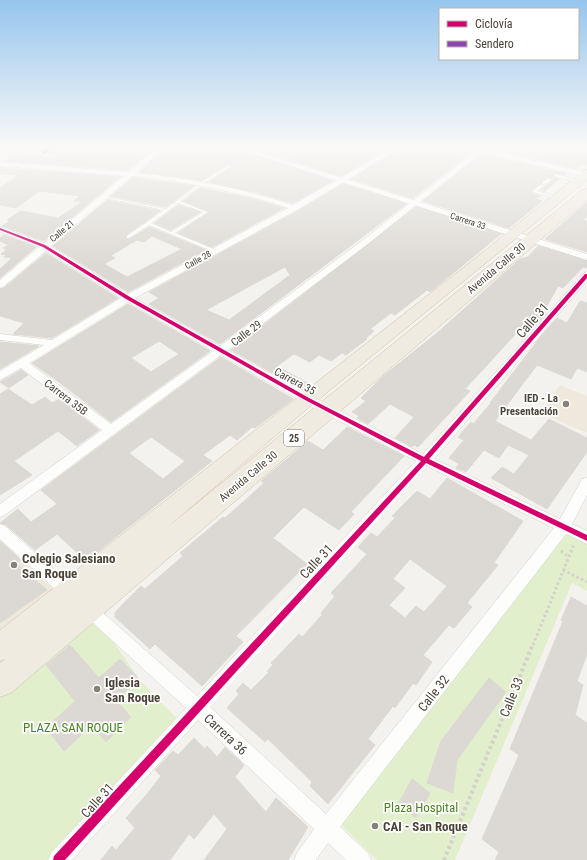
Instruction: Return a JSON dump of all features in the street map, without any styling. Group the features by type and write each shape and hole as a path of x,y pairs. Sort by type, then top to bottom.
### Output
{"highway":[{"name":"Avenida Calle 30","path":"0,647 70,593 307,399 521,238 558,198 578,187"},
{"name":"Avenida Calle 30","path":"0,682 89,610 328,409 580,187"}],"street":[{"name":"Calle 21","path":"0,285 115,187"},
{"path":"221,187 240,191 294,208"},
{"name":"Calle 28","path":"0,376 128,298 331,187"},
{"name":"Carrera 33","path":"362,187 521,238 587,257"},
{"name":"Calle 29","path":"0,511 110,430 221,352 437,187"},
{"name":"Carrera 35","path":"0,229 44,246 128,298 221,352 307,399 425,460 576,533"},
{"name":"Calle 31","path":"58,860 425,460 587,275"},
{"path":"0,337 55,343"},
{"name":"Carrera 35B","path":"22,363 110,430"},
{"path":"576,533 587,483"},
{"name":"Carrera 36","path":"0,530 197,707 361,860"},
{"name":"Calle 32","path":"304,860 327,828 576,533"}],"lane":[{"path":"128,237 149,224 196,187"},
{"path":"539,187 534,191 558,198"},
{"path":"103,197 167,210"},
{"path":"172,233 199,218 206,212 178,202"},
{"path":"149,224 214,251"}],"path":[{"path":"563,570 587,582"}],"shaded area":[{"name":"IED - La Presentación","path":"560,385 587,396 587,433 540,413"},
{"name":"Colegio Salesiano San Roque","path":"0,541 54,590 0,629"}],"green space":[{"name":"Plaza Hospital","path":"563,527 587,538 587,591 572,583 455,860 377,860 341,825"},
{"name":"PLAZA SAN ROQUE","path":"96,616 139,679 177,719 52,860 0,860 0,692"}],"building":[{"path":"108,187 44,241 2,226 10,221 7,220 21,211 58,218 82,202 74,201 80,196 39,191 16,208 0,205 0,188"},
{"path":"121,187 192,187 166,207 111,196"},
{"path":"233,187 321,187 293,203"},
{"path":"338,187 353,187 406,204 220,344 149,304 159,298 149,292 298,211","holes":["285,267 290,275 229,320 206,310"]},
{"path":"378,187 427,187 413,198"},
{"path":"440,187 536,187 532,189 532,193 540,196 536,199 542,201 509,228 423,201"},
{"path":"544,187 550,187 544,192 540,190"},
{"path":"200,188 249,198 284,208 212,247 178,233 209,212 183,201"},
{"path":"107,200 160,211 126,235 126,239 130,239 149,227 206,250 128,292 53,246","holes":["152,236 182,249 127,277 104,264 115,258 110,256 137,240 144,242"]},
{"path":"587,202 587,216 583,220 587,221 587,252 545,239"},
{"path":"178,205 200,212 171,230 154,223"},
{"path":"416,207 501,234 430,292 427,290 395,315 391,313 370,329 374,331 365,339 367,339 346,355 342,353 331,361 319,355 310,362 294,354 277,366 309,384 302,389 231,350"},
{"path":"4,235 36,247 0,278 0,269 12,258 4,257 6,255 1,254 7,250 3,248 9,245 0,241 0,238"},
{"path":"538,246 587,261 587,268 583,267 563,288 558,286 543,313 546,314 530,331 522,327 465,389 470,391 418,447 414,445 412,447 395,438 414,417 390,404 368,424 357,418 359,416 352,412 366,401 361,398 382,377 437,333 520,259 528,257"},
{"path":"46,253 118,298 52,338 13,334 24,323 0,316 0,289 4,288"},
{"path":"580,301 587,303 587,372 577,368 571,379 537,365 495,421 531,440 549,419 587,438 587,452 547,509 491,478 502,467 514,474 529,455 508,445 499,458 484,450 466,472 456,468 459,464 449,458 464,440 458,437 471,422 473,424 491,403 541,336 557,318 567,323"},
{"path":"128,304 210,351 111,422 32,363","holes":["159,341 179,354 151,372 131,358"]},
{"path":"0,342 39,346 0,369"},
{"path":"221,357 293,399 255,428 252,427 237,440 230,435 203,455 212,461 86,561 57,534 35,550 6,525 0,523 18,509 31,522 57,504 41,490","holes":["151,437 185,461 163,479 129,453"]},
{"path":"21,370 28,375 9,388 0,382"},
{"path":"8,389 32,405 45,397 52,403 59,399 99,430 77,446 58,431 14,461 32,475 0,495 0,394"},
{"path":"347,427 404,456 351,512 354,514 339,530 304,507 273,538 307,564 236,636 243,642 202,686 155,644 150,649 115,617 115,613 120,607 141,586 145,589 183,556 180,553 223,517 225,518 264,483 261,481 308,441 323,450"},
{"path":"447,478 523,521 494,563 498,565 467,603 472,607 454,628 449,625 423,655 432,662 416,685 413,683 395,708 393,706 368,739 375,745 328,804 310,786 312,782 268,739 265,742 227,708 239,694 236,691 243,683 251,690 269,672 267,671 273,665 271,663 299,634 302,637 322,615 321,613 335,596 331,593 367,554 358,547 371,533 377,537 395,518 392,516 417,491 430,499","holes":["410,559 447,586 424,612 416,606 405,618 389,605 405,588 393,579"]},
{"name":"Colegio Salesiano San Roque","path":"0,541 21,560 17,564 47,590 0,623"},
{"path":"571,597 587,606 587,654 577,681 583,685 575,715 587,723 587,860 495,860 499,852 482,839 519,755 510,749 563,621 561,620"},
{"name":"Iglesia San Roque","path":"70,645 99,678 120,659 139,679 116,700 131,717 106,742 92,725 64,751 46,728 75,701 46,665"},
{"path":"489,678 506,692 457,760 453,793 427,783 441,741"},
{"path":"194,738 205,749 207,746 217,757 225,747 244,765 235,777 266,812 276,798 308,827 288,860 204,860 227,829 214,814 194,839 189,834 170,860 101,860 112,846 116,850 135,828 126,818 161,776 155,770 173,751 178,755"},
{"path":"412,779 430,793 416,818 398,804"}],"cycle path":[{"path":"0,229 44,246 128,298 307,399 425,460 587,538"},
{"path":"58,860 425,460 587,275"}],"place":[{"name":"IED - La Presentación","path":"566,404"},
{"name":"Colegio Salesiano San Roque","path":"14,565"},
{"name":"Iglesia San Roque","path":"97,689"},
{"name":"CAI - San Roque","path":"375,826"}]}
